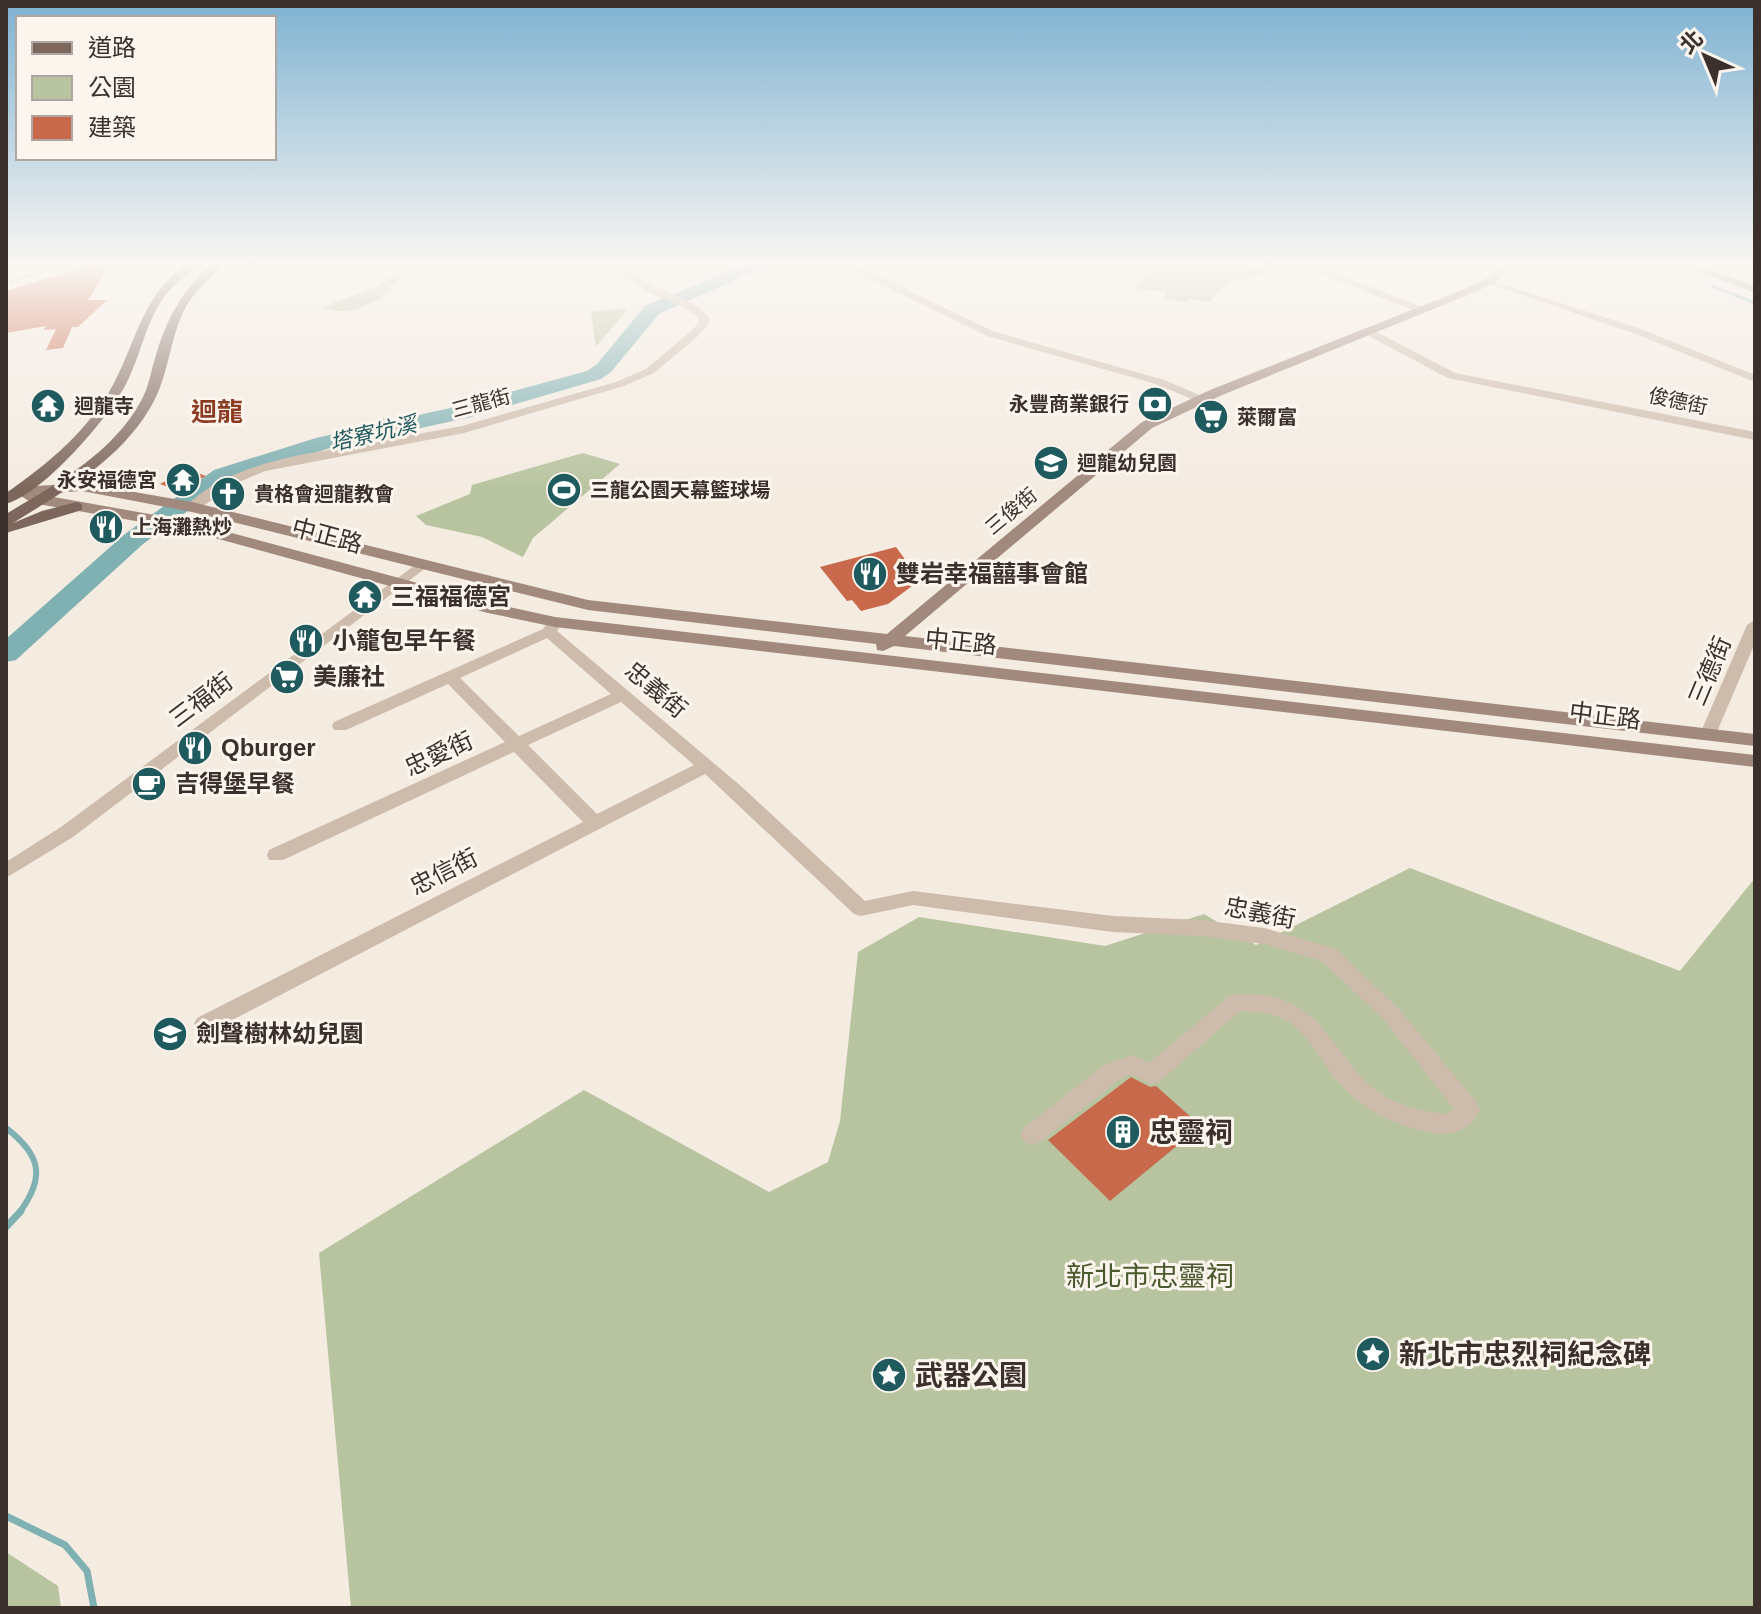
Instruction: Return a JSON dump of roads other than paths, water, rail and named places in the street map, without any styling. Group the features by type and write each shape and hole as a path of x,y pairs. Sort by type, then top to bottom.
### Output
{"main road":[{"path":"6,500 13,490 65,451 109,402 135,338"},
{"path":"6,520 76,478 116,443 141,413 156,382 168,338"},
{"name":"三俊街","path":"871,659 890,639 1147,425 1349,338"},
{"path":"13,490 59,486"},
{"name":"中正路","path":"59,486 82,487 192,507 572,603 1755,740"},
{"path":"13,490 37,500 77,507"},
{"path":"6,531 47,514 77,507"},
{"name":"中正路","path":"77,507 171,522 398,582 552,627 871,659 1755,761"},
{"path":"552,627 572,603"},
{"path":"1708,734 1755,761"}],"street":[{"name":"三龍街","path":"192,507 234,479 252,472 464,429 587,394 650,371 688,338"},
{"path":"1006,338 1160,382 1203,399"},
{"name":"俊德街","path":"1381,338 1452,376 1755,436"},
{"path":"1655,338 1755,379"},
{"path":"387,421 410,440"},
{"name":"三福街","path":"6,871 67,832 422,564"},
{"name":"三德街","path":"1708,734 1755,625"},
{"path":"340,726 552,627"},
{"name":"忠義街","path":"552,627 622,695 706,766 861,909 913,898 1113,924 1201,928 1264,936 1329,955 1391,1014 1469,1110 1452,1125 1414,1121 1378,1104 1348,1077 1315,1030 1281,1008 1236,1002 1151,1075 1132,1064 1112,1072 1032,1135"},
{"path":"450,677 595,823"},
{"name":"忠愛街","path":"276,855 622,695"},
{"name":"忠信街","path":"205,1024 706,766"}],"waterway":[{"name":"塔寮坑溪","path":"6,654 134,539 222,475 324,443 463,412 594,375 604,368 629,338"},
{"path":"6,1128 27,1148 36,1167 33,1188 19,1213"},
{"path":"6,1227 21,1211"},
{"path":"6,1516 65,1545 87,1571 94,1608"}],"place":[{"name":"永豐商業銀行","path":"1155,404"},
{"name":"迴龍寺","path":"48,406"},
{"name":"萊爾富","path":"1211,417"},
{"name":"迴龍幼兒園","path":"1051,463"},
{"name":"永安福德宮","path":"183,480"},
{"name":"三龍公園天幕籃球場","path":"564,490"},
{"name":"貴格會迴龍教會","path":"228,494"},
{"name":"上海灘熱炒","path":"106,527"},
{"name":"雙岩幸福囍事會館","path":"870,574"},
{"name":"三福福德宮","path":"365,597"},
{"name":"小籠包早午餐","path":"306,641"},
{"name":"美廉社","path":"287,677"},
{"name":"Qburger","path":"195,748"},
{"name":"吉得堡早餐","path":"149,784"},
{"name":"劍聲樹林幼兒園","path":"170,1034"},
{"name":"忠靈祠","path":"1123,1132"},
{"name":"新北市忠烈祠紀念碑","path":"1373,1354"},
{"name":"武器公園","path":"889,1375"}],"district":[{"name":"迴龍","path":"217,412"}],"park label":[{"name":"新北市忠靈祠","path":"1150,1276"}]}
